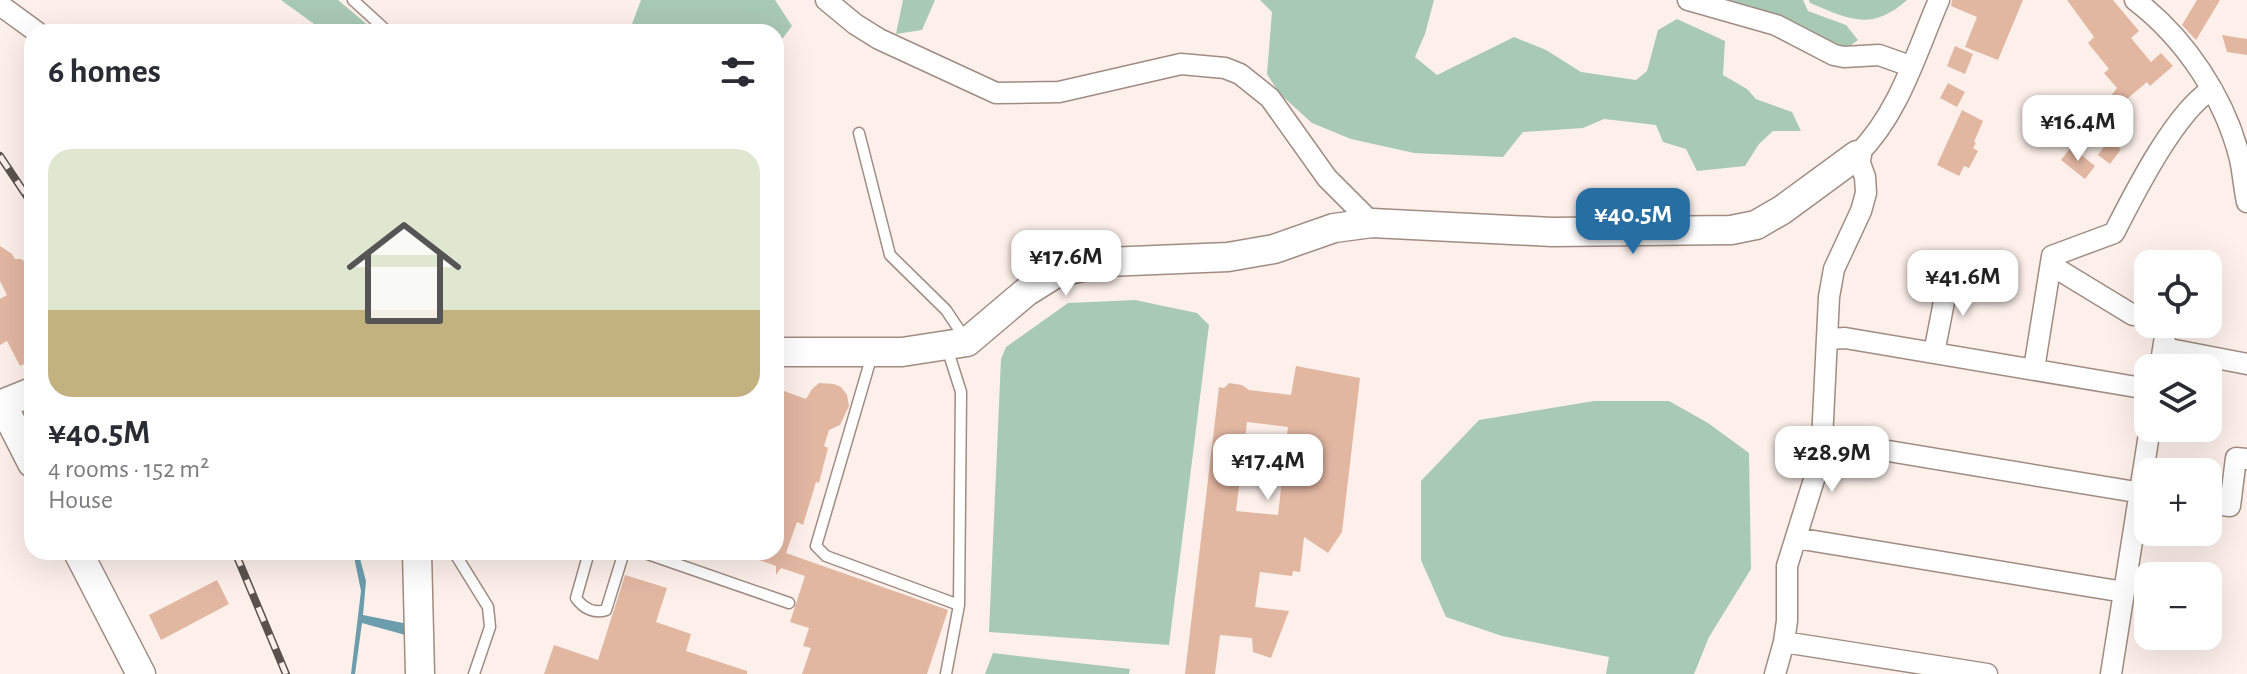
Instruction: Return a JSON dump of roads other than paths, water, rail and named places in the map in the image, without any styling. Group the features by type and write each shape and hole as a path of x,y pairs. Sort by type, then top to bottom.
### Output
{"street":[{"path":"826,0 879,39 996,93 1059,92 1181,64 1225,68 1240,74 1270,98 1327,178 1372,223"},
{"path":"1688,0 1776,25 1834,55 1879,55 1910,66"},
{"path":"784,352 902,352 957,344 1058,272 1107,262 1228,257 1274,249 1334,228 1372,223 1552,232 1731,230 1756,225 1782,210 1857,155 1876,136 1888,118 1939,0"},
{"path":"2135,0 2154,14 2182,47 2211,90 2244,163 2247,202"},
{"path":"0,5 26,24"},
{"path":"2034,369 2052,256 2114,233 2159,152 2201,97 2211,90"},
{"path":"1775,674 1787,621 1787,566 1817,470 1822,440 1829,297 1834,269 1866,193 1865,177 1857,155"},
{"path":"2051,268 2134,315"},
{"path":"1934,353 1949,276"},
{"path":"1829,339 1845,338 2134,387"},
{"path":"2222,362 2247,364"},
{"path":"24,395 1,402 24,447"},
{"path":"1822,440 2134,491"},
{"path":"2222,505 2230,506 2236,458 2247,459"},
{"path":"1796,538 2124,592"},
{"path":"2111,674 2134,542"},
{"path":"82,560 141,674"},
{"path":"417,560 420,674"},
{"path":"1784,642 1937,670 1987,674"}],"lane":[{"path":"353,0 379,24"},
{"path":"859,133 890,255 946,310 957,344 961,392 959,605 946,674"},
{"path":"872,353 816,546 826,556 959,605"},
{"path":"459,560 488,607 490,627 474,674"},
{"path":"587,560 576,598 583,607 600,612 606,610 622,560"},
{"path":"665,560 789,603"}],"water":[{"path":"355,560 360,560 366,581 363,615 423,627 420,639 362,623 355,674 351,674 361,591"}],"railway":[{"path":"0,156 24,192"},
{"path":"238,560 286,674"}]}
